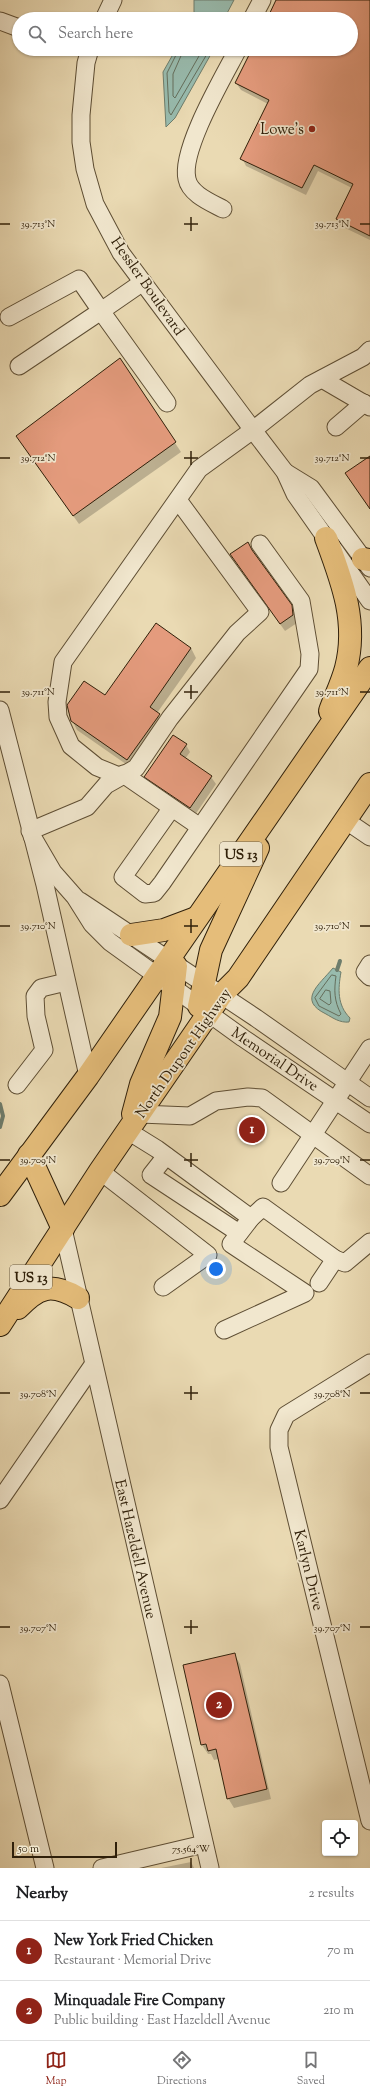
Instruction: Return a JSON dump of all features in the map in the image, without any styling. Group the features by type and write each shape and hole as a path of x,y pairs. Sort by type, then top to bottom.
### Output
{"highway":[{"path":"315,748 346,670 351,634 346,597 326,538"},
{"name":"US 13","path":"0,1195 88,1076 168,972 196,918 370,668"},
{"name":"North Dupont Highway","path":"0,1325 100,1171 134,1122 204,1010 238,978 370,784"},
{"path":"204,1010 203,983 211,950 286,789"},
{"path":"131,935 164,930 196,918"},
{"path":"134,1122 141,1084 170,1017 168,972"},
{"path":"29,1155 63,1229"},
{"path":"0,1325 33,1293 50,1288 68,1293 78,1298"}],"street":[{"path":"107,12 113,0"},
{"path":"256,12 262,0"},
{"path":"0,21 12,25"},
{"name":"Hessler Boulevard","path":"85,56 81,142 85,169 95,204 122,253 252,430 285,472 295,494 370,601"},
{"path":"223,209 195,193 186,179 187,164 192,142 235,56"},
{"path":"8,317 79,279 167,403"},
{"path":"19,366 143,282"},
{"path":"200,828 121,775 97,767 71,746 58,717 57,702 64,662 199,469 252,430 310,384 363,357 369,352"},
{"path":"322,379 367,405 336,427"},
{"name":"Hessler Boulevard","path":"285,472 311,488 368,563"},
{"path":"31,833 87,807 106,785 121,775 136,768 170,718 237,633 260,612 178,500"},
{"path":"171,808 123,877 145,894 154,893 309,669 310,654 301,601 260,544"},
{"path":"0,710 45,885 88,1076"},
{"path":"345,820 370,837"},
{"name":"Memorial Drive","path":"31,833 53,872 75,897 99,932 168,972 203,983 370,1098"},
{"name":"Memorial Drive","path":"75,897 131,935 204,1010 370,1124"},
{"path":"370,964 364,972 370,977"},
{"path":"17,1085 44,1050 36,1016 35,996 41,988 66,982"},
{"path":"281,1183 370,1048"},
{"path":"134,1122 190,1116 216,1101 248,1097 262,1098 370,1176"},
{"path":"134,1122 166,1156 251,1218"},
{"path":"166,1156 151,1175 240,1233"},
{"path":"100,1171 208,1255 163,1287"},
{"path":"224,1330 305,1293 231,1244 251,1218 263,1208 335,1259 345,1263 370,1242"},
{"name":"East Hazeldell Avenue","path":"63,1229 93,1365 210,1868"},
{"path":"319,1283 335,1259"},
{"name":"Karlyn Drive","path":"370,1363 286,1415 279,1430 279,1447 367,1798 370,1821"},
{"path":"0,1500 93,1365"},
{"path":"0,1684 45,1868"},
{"path":"102,1868 136,1864 204,1844"}],"water":[{"path":"194,0 234,0 228,12 194,12"},
{"path":"172,56 210,56 175,118 166,127 163,72"},
{"path":"333,968 341,972 339,991 343,1008 350,1018 349,1022 334,1019 317,1009 313,1003 313,992"}],"building":[{"name":"Lowe's","path":"276,0 370,0 370,236 336,219 353,184 314,165 302,188 240,159 269,100 235,83 248,56 358,56 358,12 270,12"},
{"path":"120,358 176,442 73,516 16,436"},
{"path":"370,456 370,509 345,473"},
{"path":"248,542 252,550 292,605 293,615 280,624 230,554"},
{"path":"156,623 191,648 150,707 160,714 127,760 71,721 67,705 84,681 105,695"},
{"path":"173,735 187,744 180,754 212,776 190,808 144,777"},
{"path":"235,1653 267,1789 227,1799 216,1749 208,1751 206,1744 201,1745 183,1665"}],"waterway":[{"path":"337,970 340,961"},
{"path":"0,1104 3,1116 0,1127"}],"place":[{"name":"Lowe's","path":"312,129"},
{"name":"New York Fried Chicken","path":"252,1130"},
{"name":"Minquadale Fire Company","path":"219,1705"}]}
